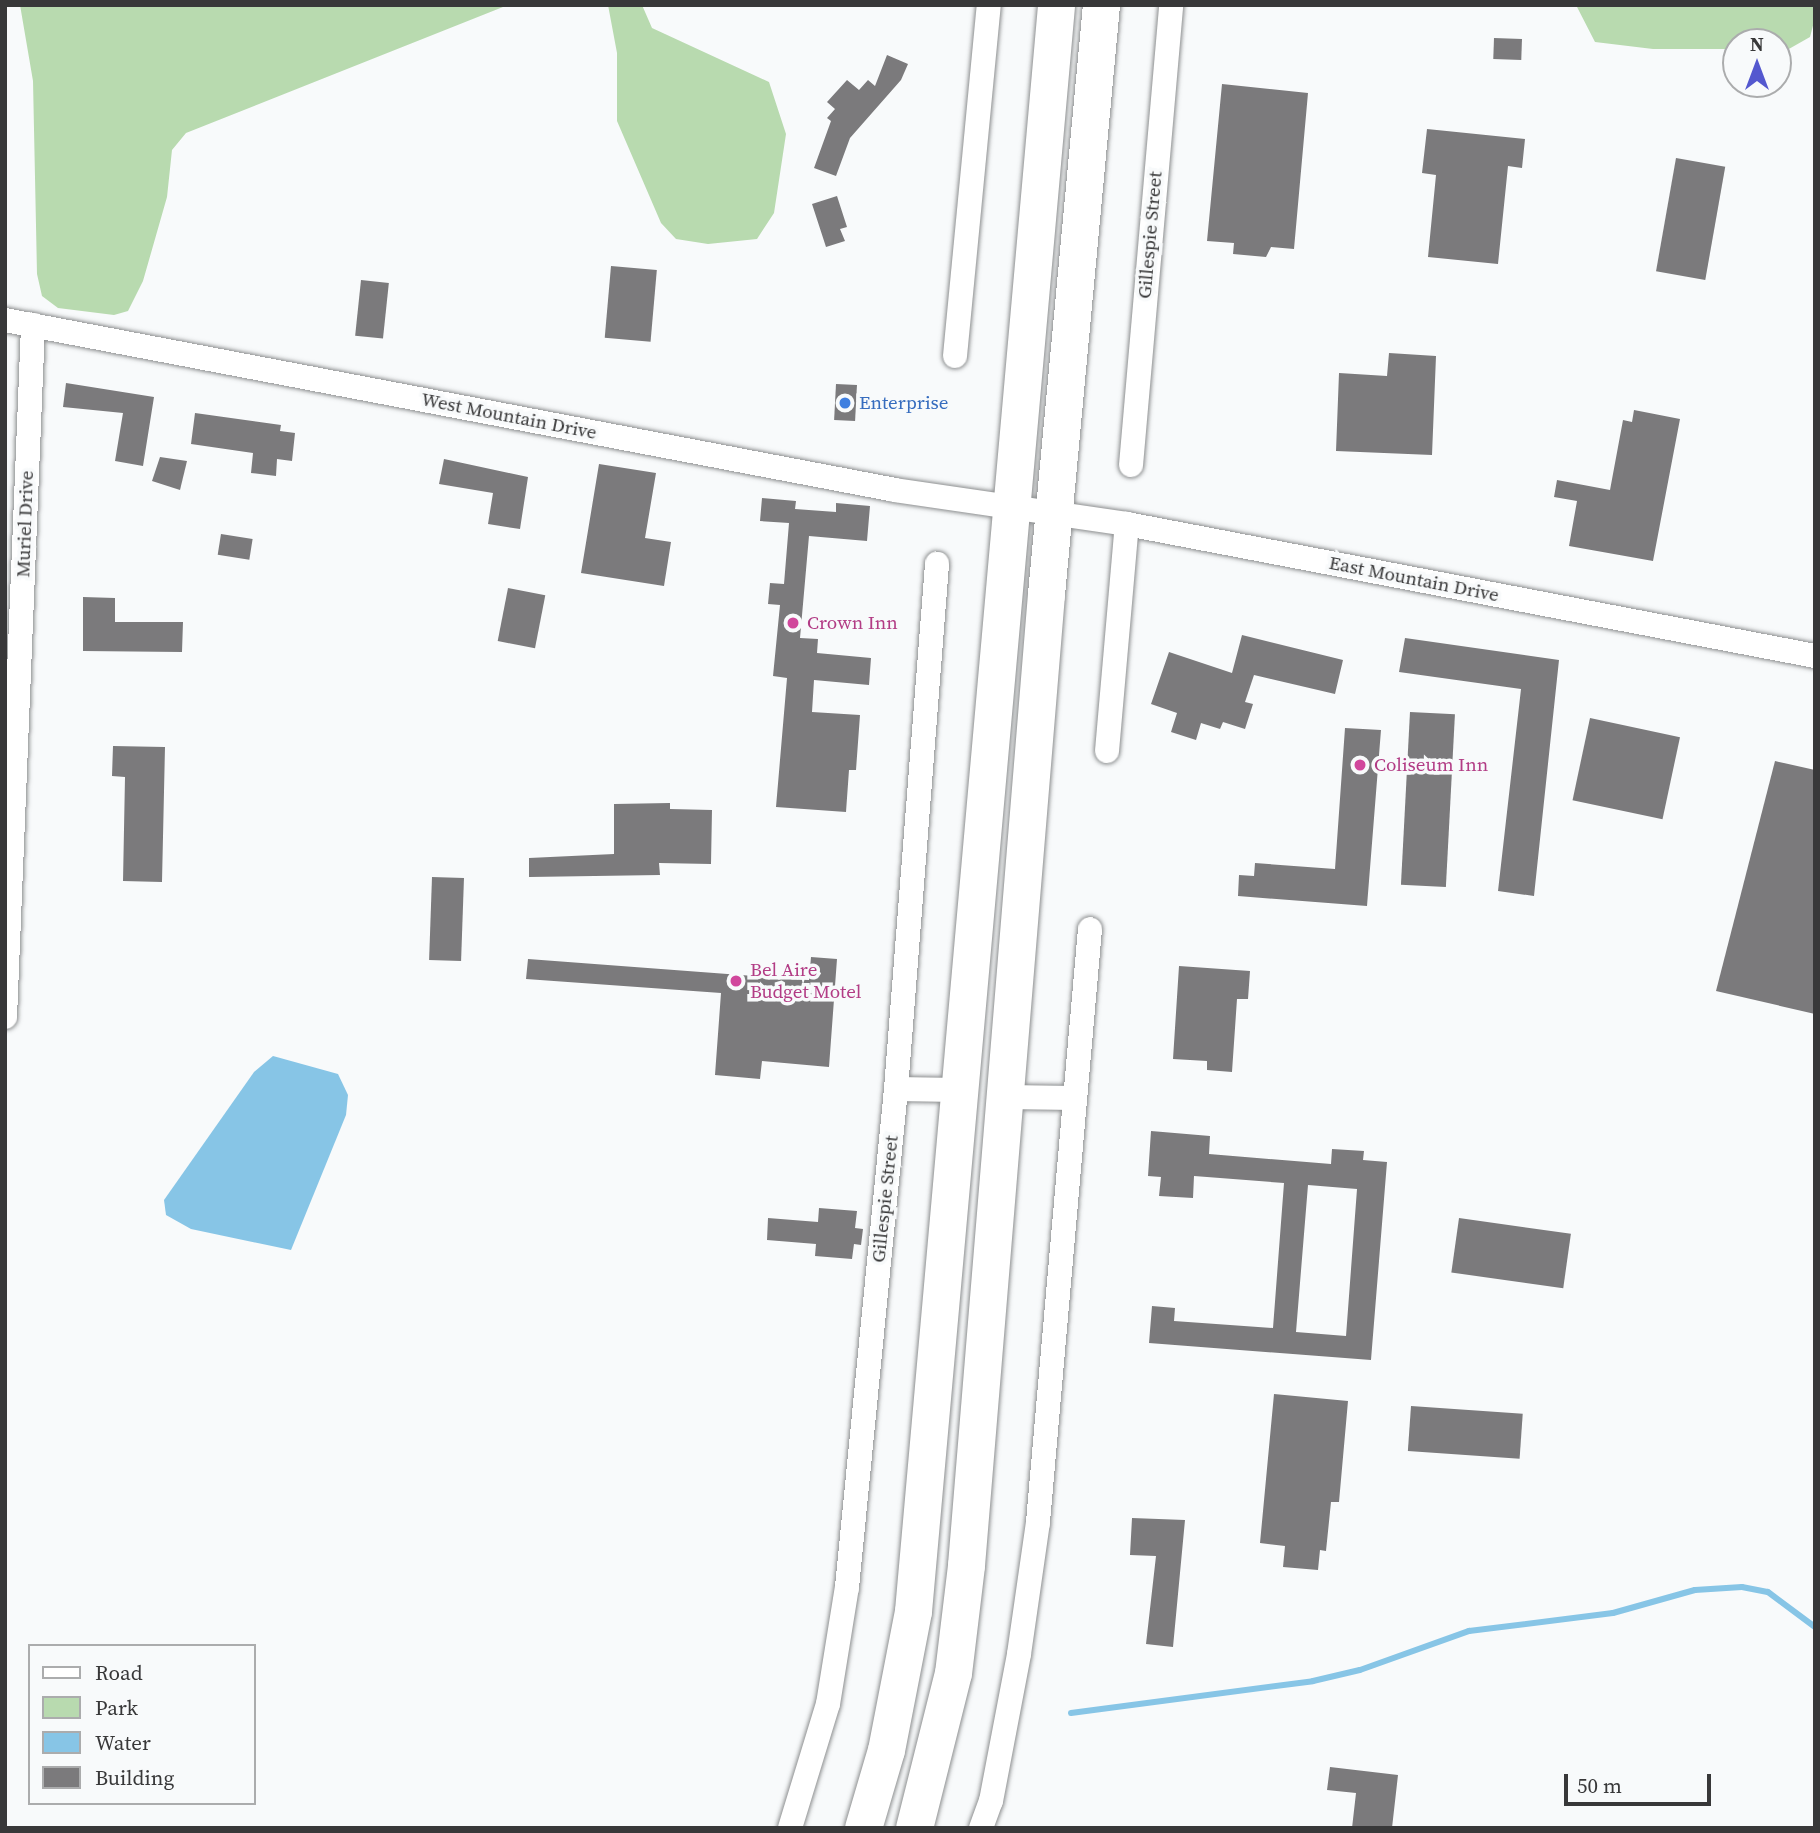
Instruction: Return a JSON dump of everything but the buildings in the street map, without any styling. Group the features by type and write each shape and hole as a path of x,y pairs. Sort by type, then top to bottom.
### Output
{"highway":[{"path":"863,1828 886,1750 913,1611 1056,5"},
{"path":"915,1828 955,1659 1006,1097 1053,514 1101,5"},
{"path":"993,735 997,862 985,1079 988,1089 1006,1097"}],"street":[{"path":"955,356 989,5"},
{"name":"Gillespie Street","path":"1131,465 1171,5"},
{"name":"West Mountain Drive","path":"5,320 1013,509"},
{"name":"Muriel Drive","path":"5,1017 33,325"},
{"name":"East Mountain Drive","path":"1013,509 1127,524 1815,656"},
{"path":"1107,751 1127,524"},
{"name":"Gillespie Street","path":"790,1828 828,1704 847,1587 896,1089 937,564"},
{"path":"981,1828 991,1801 1019,1654 1038,1522 1090,929"},
{"path":"896,1089 959,1090"},
{"path":"1006,1097 1074,1098"}],"green space":[{"path":"20,5 508,5 186,133 172,150 167,197 143,281 128,311 114,315 58,308 42,296 37,274 33,81"},
{"path":"608,5 642,5 652,28 769,82 786,134 774,213 757,239 708,244 676,239 661,223 617,121 617,53"},
{"path":"1576,5 1815,5 1810,37 1792,47 1792,28 1722,28 1722,49 1653,49 1595,42"}],"water":[{"path":"273,1056 338,1074 348,1095 346,1115 291,1250 191,1229 166,1215 164,1200 254,1072"}],"waterway":[{"path":"1071,1713 1313,1681 1360,1670 1469,1631 1613,1613 1695,1590 1742,1587 1768,1592 1815,1627"}],"place":[{"name":"Enterprise","path":"845,403"},
{"name":"Crown Inn","path":"793,623"},
{"name":"Coliseum Inn","path":"1360,765"},
{"name":"Bel Aire Budget Motel","path":"736,981"}]}
